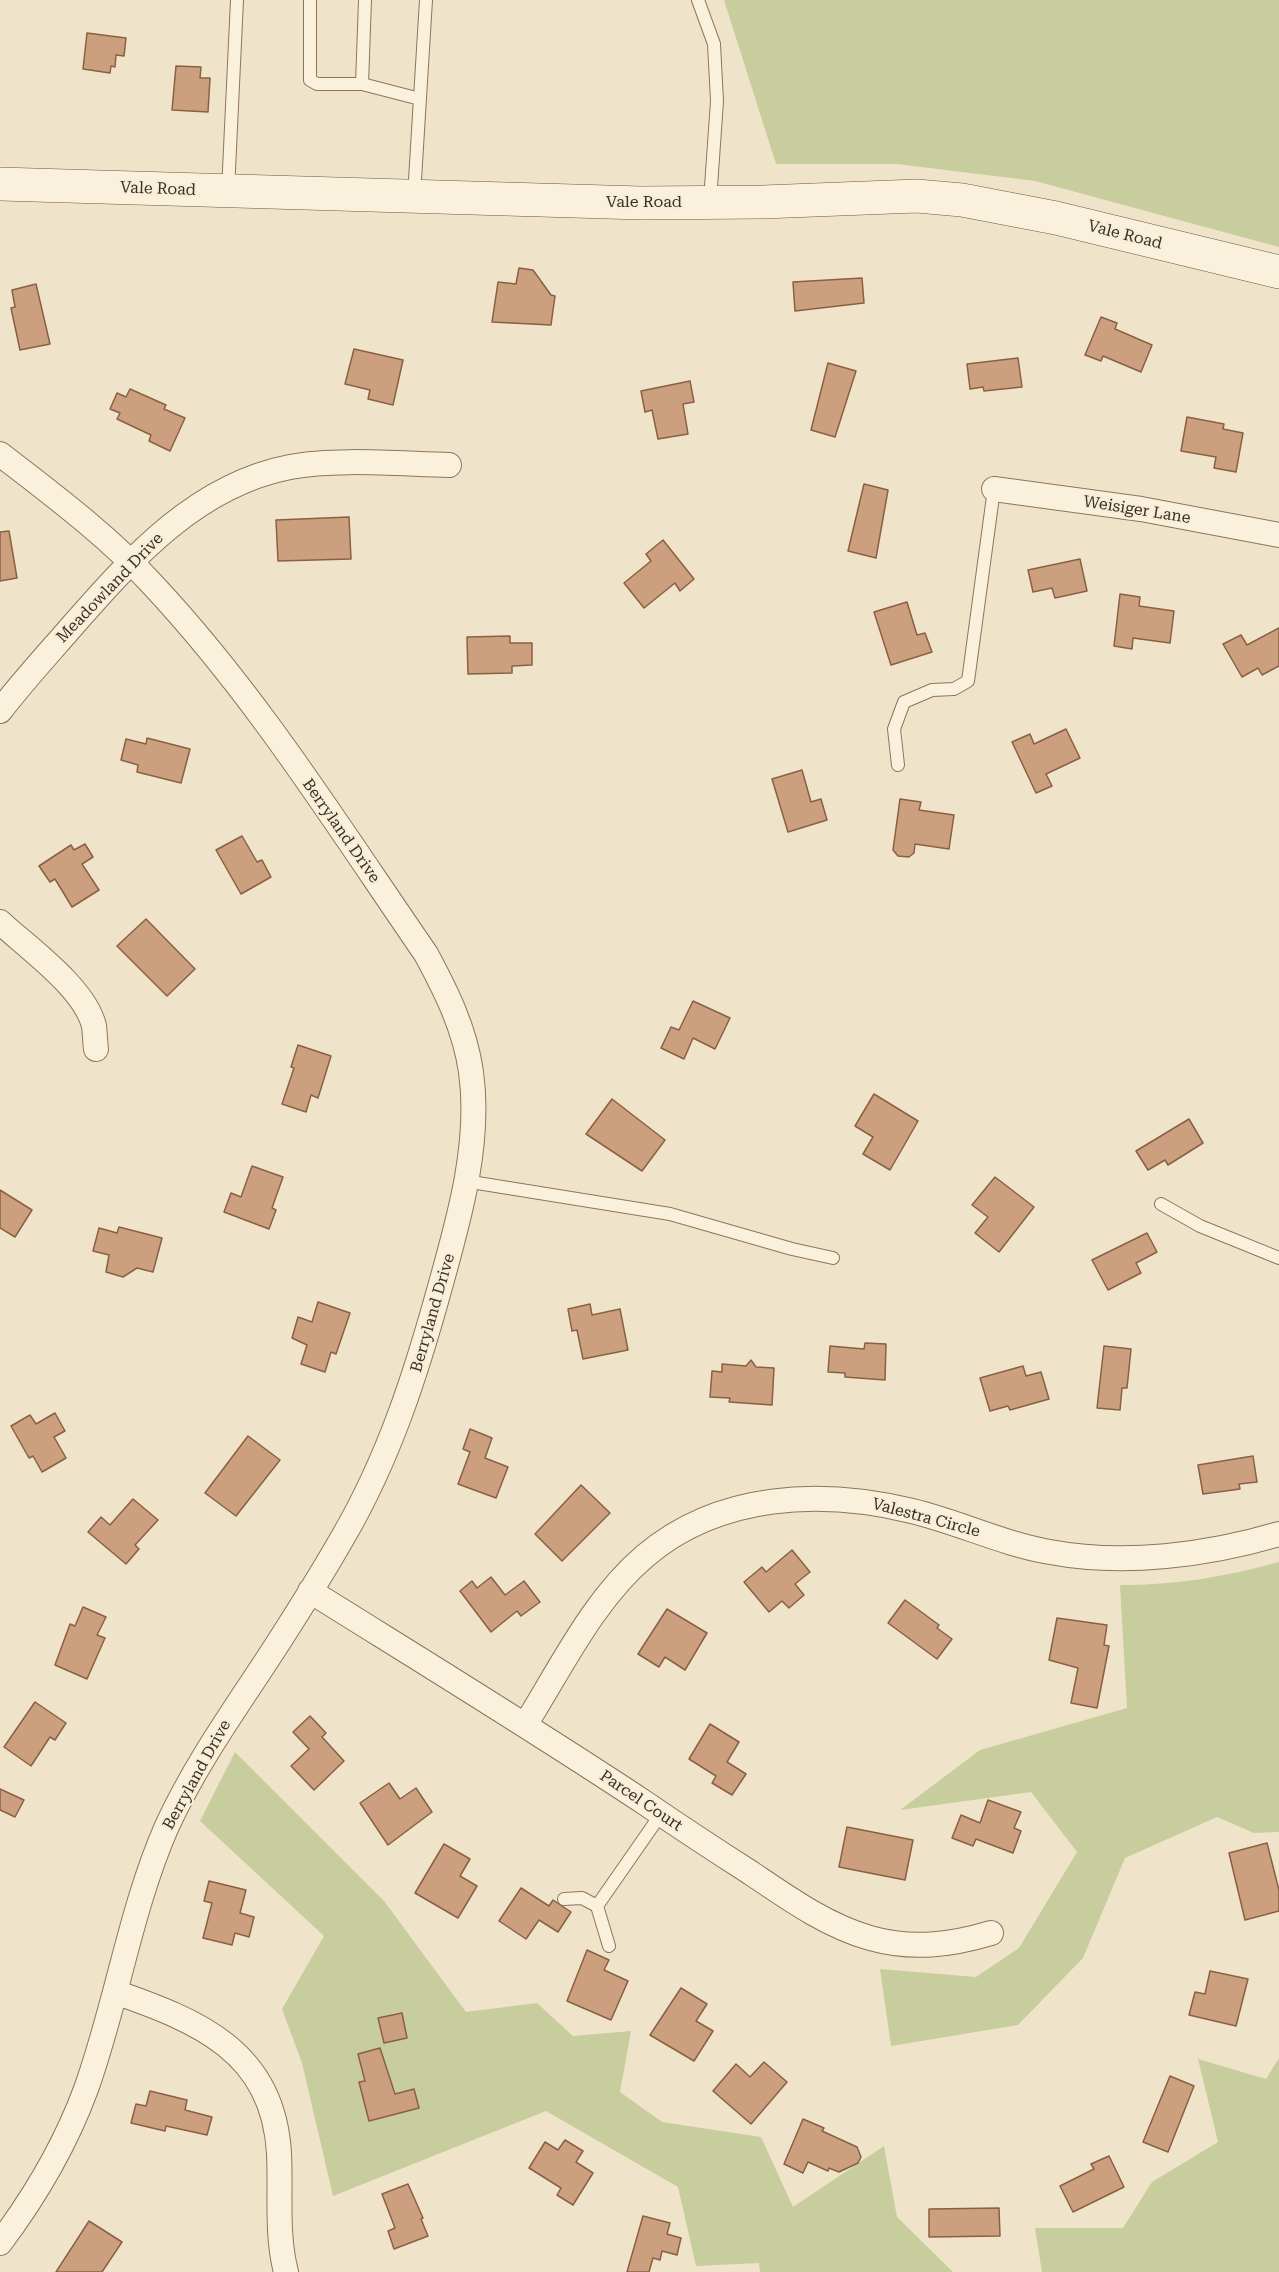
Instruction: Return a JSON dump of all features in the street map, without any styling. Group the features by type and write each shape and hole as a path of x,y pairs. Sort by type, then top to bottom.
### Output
{"main road":[{"name":"Vale Road","path":"0,184 414,197 710,203 917,196 962,200 1056,218 1279,272"}],"street":[{"name":"Berryland Drive","path":"0,454 72,510 131,562 216,656 261,715 426,954 443,986 457,1019 471,1073 473,1130 456,1232 401,1417 345,1534 210,1744 168,1826 148,1875 87,2087 71,2127 28,2205 0,2243"},
{"name":"Meadowland Drive","path":"0,711 24,680 131,562 192,508 222,490 254,476 306,465 449,465"},
{"name":"Weisiger Lane","path":"994,489 1141,509 1279,535"},
{"path":"0,922 67,983 82,1002 94,1024 96,1049"},
{"name":"Valestra Circle","path":"525,1725 597,1610 619,1582 644,1557 672,1536 729,1510 760,1503 806,1498 868,1502 913,1511 1049,1552 1081,1556 1128,1557 1190,1552 1253,1542 1279,1534"},
{"name":"Parcel Court","path":"310,1591 525,1725 795,1903 870,1938 899,1944 929,1946 959,1942 991,1932"},
{"path":"115,1992 176,2013 203,2027 228,2045 248,2067 264,2093 274,2121 279,2151 280,2232 285,2272"}],"lane":[{"path":"228,191 237,0"},
{"path":"310,0 310,80 317,84 362,84 420,99"},
{"path":"362,84 365,0"},
{"path":"414,197 426,0"},
{"path":"698,0 714,44 717,101 710,203"},
{"path":"898,765 894,729 904,702 932,690 954,689 968,681 994,489"},
{"path":"465,1181 670,1214 792,1249 833,1258"},
{"path":"1161,1204 1200,1226 1279,1258"},
{"path":"597,1906 661,1814"},
{"path":"564,1899 582,1898 597,1906 609,1946"}],"green space":[{"path":"724,0 1279,0 1279,247 1035,181 897,164 776,164"},
{"path":"1279,1562 1279,1832 1254,1833 1217,1817 1125,1858 1083,1958 1018,2025 891,2046 880,1969 976,1977 1019,1948 1077,1852 1031,1792 900,1810 980,1750 1127,1708 1120,1585 1161,1584 1200,1579"},
{"path":"235,1752 384,1901 466,2012 537,2003 573,2036 631,2031 620,2092 662,2122 761,2137 793,2207 884,2146 897,2217 953,2272 760,2272 759,2263 696,2266 678,2187 546,2111 333,2196 302,2063 282,2009 324,1936 200,1821"},
{"path":"1279,2058 1279,2272 1042,2272 1035,2228 1123,2228 1152,2182 1218,2142 1198,2059 1266,2079"}],"building":[{"path":"87,33 126,38 124,56 116,55 115,67 111,66 110,73 83,69"},
{"path":"176,66 201,67 200,78 210,78 208,112 172,110"},
{"path":"519,268 533,270 551,295 555,296 551,325 492,322 498,282 516,284"},
{"path":"862,278 864,303 795,311 793,282"},
{"path":"36,284 50,344 20,350 11,308 15,307 12,290"},
{"path":"1101,317 1117,323 1115,329 1152,345 1141,372 1103,356 1101,361 1085,355"},
{"path":"354,349 403,360 393,405 368,399 370,390 345,384"},
{"path":"1018,358 1022,387 984,391 983,387 970,389 967,364"},
{"path":"828,363 856,371 835,437 811,430"},
{"path":"690,381 694,402 683,404 688,434 658,439 652,410 645,412 641,391"},
{"path":"130,389 166,405 164,409 185,418 170,451 149,441 151,435 117,419 120,413 110,409 117,393 126,397"},
{"path":"1187,417 1224,424 1223,429 1243,433 1236,472 1214,468 1216,457 1181,451"},
{"path":"864,484 888,490 876,558 848,551"},
{"path":"349,517 351,559 278,561 276,520"},
{"path":"9,531 17,578 0,581 0,532"},
{"path":"663,540 694,579 680,591 675,583 644,608 624,583 651,561 646,554"},
{"path":"1080,559 1087,591 1055,598 1052,588 1033,592 1028,570"},
{"path":"1120,594 1140,597 1139,606 1174,611 1170,643 1133,638 1132,649 1114,646"},
{"path":"907,602 917,635 925,633 932,652 891,665 874,612"},
{"path":"1279,628 1279,666 1262,675 1258,668 1242,677 1223,644 1241,635 1247,645"},
{"path":"510,636 510,643 532,643 532,665 512,666 512,673 468,674 467,637"},
{"path":"1066,729 1080,758 1046,774 1052,786 1036,793 1012,742 1030,734 1034,744"},
{"path":"147,738 190,749 181,783 137,772 138,765 121,760 126,739 146,744"},
{"path":"802,770 811,802 821,799 827,820 788,832 772,779"},
{"path":"900,799 921,802 919,810 954,815 949,849 915,844 914,853 909,857 898,856 893,850"},
{"path":"242,836 257,862 262,860 271,877 241,894 216,850"},
{"path":"85,844 93,857 82,864 99,890 72,907 55,879 50,882 39,866 71,845 74,850"},
{"path":"146,919 195,969 167,996 117,946"},
{"path":"693,1001 730,1018 715,1049 693,1038 684,1059 661,1048 671,1027 679,1030"},
{"path":"298,1045 331,1056 318,1098 311,1095 306,1112 282,1104 294,1068 291,1067"},
{"path":"874,1094 918,1121 890,1170 863,1154 873,1137 855,1126"},
{"path":"612,1099 665,1140 642,1171 586,1134"},
{"path":"1189,1119 1203,1143 1168,1165 1165,1160 1148,1170 1136,1151"},
{"path":"252,1166 283,1177 272,1208 276,1210 269,1229 224,1212 231,1193 241,1197"},
{"path":"995,1177 1034,1207 999,1252 975,1233 988,1217 972,1205"},
{"path":"0,1190 32,1210 15,1237 0,1228"},
{"path":"119,1227 162,1238 153,1272 137,1268 123,1277 106,1272 109,1255 93,1251 99,1228 117,1233"},
{"path":"1147,1233 1157,1252 1136,1263 1141,1273 1108,1290 1092,1260"},
{"path":"318,1302 350,1313 336,1354 331,1352 325,1372 301,1364 307,1345 292,1338 298,1317 312,1322"},
{"path":"590,1304 592,1315 620,1309 628,1350 583,1359 577,1330 572,1331 568,1309"},
{"path":"865,1343 886,1344 885,1380 845,1377 845,1373 828,1372 830,1346 864,1349"},
{"path":"1104,1346 1131,1349 1127,1388 1122,1388 1120,1410 1097,1408"},
{"path":"751,1360 756,1367 774,1368 772,1405 729,1402 730,1398 710,1397 712,1371 722,1372 722,1364 746,1366"},
{"path":"1023,1366 1026,1376 1041,1372 1049,1399 1010,1410 1008,1406 990,1411 980,1378"},
{"path":"55,1413 65,1431 54,1437 66,1458 42,1472 33,1456 29,1458 11,1426 30,1415 36,1424"},
{"path":"470,1429 492,1438 485,1458 508,1467 496,1498 458,1484 470,1452 463,1449"},
{"path":"248,1436 280,1460 236,1516 205,1493"},
{"path":"1253,1456 1257,1482 1239,1484 1240,1489 1203,1494 1198,1465"},
{"path":"581,1485 610,1513 562,1561 535,1534"},
{"path":"133,1499 158,1520 135,1545 139,1549 126,1564 88,1532 101,1517 110,1525"},
{"path":"792,1550 810,1572 795,1584 804,1595 789,1608 782,1601 769,1612 744,1582 762,1567 766,1572"},
{"path":"491,1577 505,1595 524,1581 540,1602 521,1616 517,1611 491,1632 460,1591 472,1581 477,1588"},
{"path":"905,1600 939,1625 937,1628 952,1639 937,1659 888,1623"},
{"path":"83,1607 106,1617 97,1635 105,1638 87,1679 55,1665 70,1624 75,1626"},
{"path":"667,1609 707,1633 685,1670 665,1657 659,1667 638,1654"},
{"path":"1057,1618 1107,1625 1104,1645 1109,1646 1097,1708 1071,1703 1078,1668 1049,1660"},
{"path":"35,1702 66,1723 55,1740 50,1737 31,1766 4,1747"},
{"path":"310,1716 326,1733 322,1737 344,1761 314,1790 291,1766 309,1749 293,1732"},
{"path":"710,1724 739,1742 727,1762 746,1774 732,1795 712,1783 716,1776 689,1759"},
{"path":"389,1783 400,1799 416,1788 432,1812 388,1845 360,1803"},
{"path":"0,1789 24,1800 15,1817 0,1810"},
{"path":"988,1800 1021,1812 1014,1828 1021,1831 1013,1853 976,1839 973,1846 952,1838 961,1815 980,1823"},
{"path":"847,1827 913,1840 905,1880 839,1867"},
{"path":"1267,1843 1279,1890 1279,1911 1245,1920 1229,1853"},
{"path":"444,1844 470,1859 460,1876 477,1886 458,1918 415,1893"},
{"path":"209,1881 246,1890 240,1913 254,1917 249,1937 235,1933 232,1945 203,1938 212,1903 204,1901"},
{"path":"521,1888 549,1906 553,1900 571,1912 558,1932 539,1920 526,1939 499,1921"},
{"path":"587,1950 609,1960 604,1970 628,1981 611,2020 567,2001"},
{"path":"1210,1971 1248,1979 1236,2026 1189,2015 1195,1992 1205,1994"},
{"path":"681,1988 707,2004 696,2021 713,2031 694,2061 650,2035"},
{"path":"402,2013 407,2038 384,2043 378,2018"},
{"path":"380,2048 395,2094 414,2089 419,2108 369,2121 359,2082 365,2081 358,2054"},
{"path":"764,2062 787,2082 751,2124 713,2091 736,2064 750,2077"},
{"path":"1170,2076 1194,2086 1168,2152 1143,2142"},
{"path":"150,2091 187,2100 185,2110 212,2117 207,2135 166,2126 165,2131 131,2123 136,2104 146,2106"},
{"path":"803,2119 824,2128 822,2131 857,2147 861,2157 858,2163 839,2172 829,2168 828,2171 808,2162 803,2173 784,2164"},
{"path":"565,2140 583,2151 576,2162 593,2173 573,2205 557,2195 561,2188 529,2168 545,2142 558,2150"},
{"path":"1109,2156 1124,2187 1073,2212 1060,2186 1094,2169 1091,2164"},
{"path":"408,2184 428,2236 394,2249 388,2231 395,2228 382,2194"},
{"path":"999,2208 1000,2236 929,2237 929,2209"},
{"path":"643,2216 670,2223 667,2234 681,2238 677,2255 662,2251 660,2260 653,2258 649,2272 627,2272"},
{"path":"89,2221 122,2242 102,2272 56,2272"}]}
